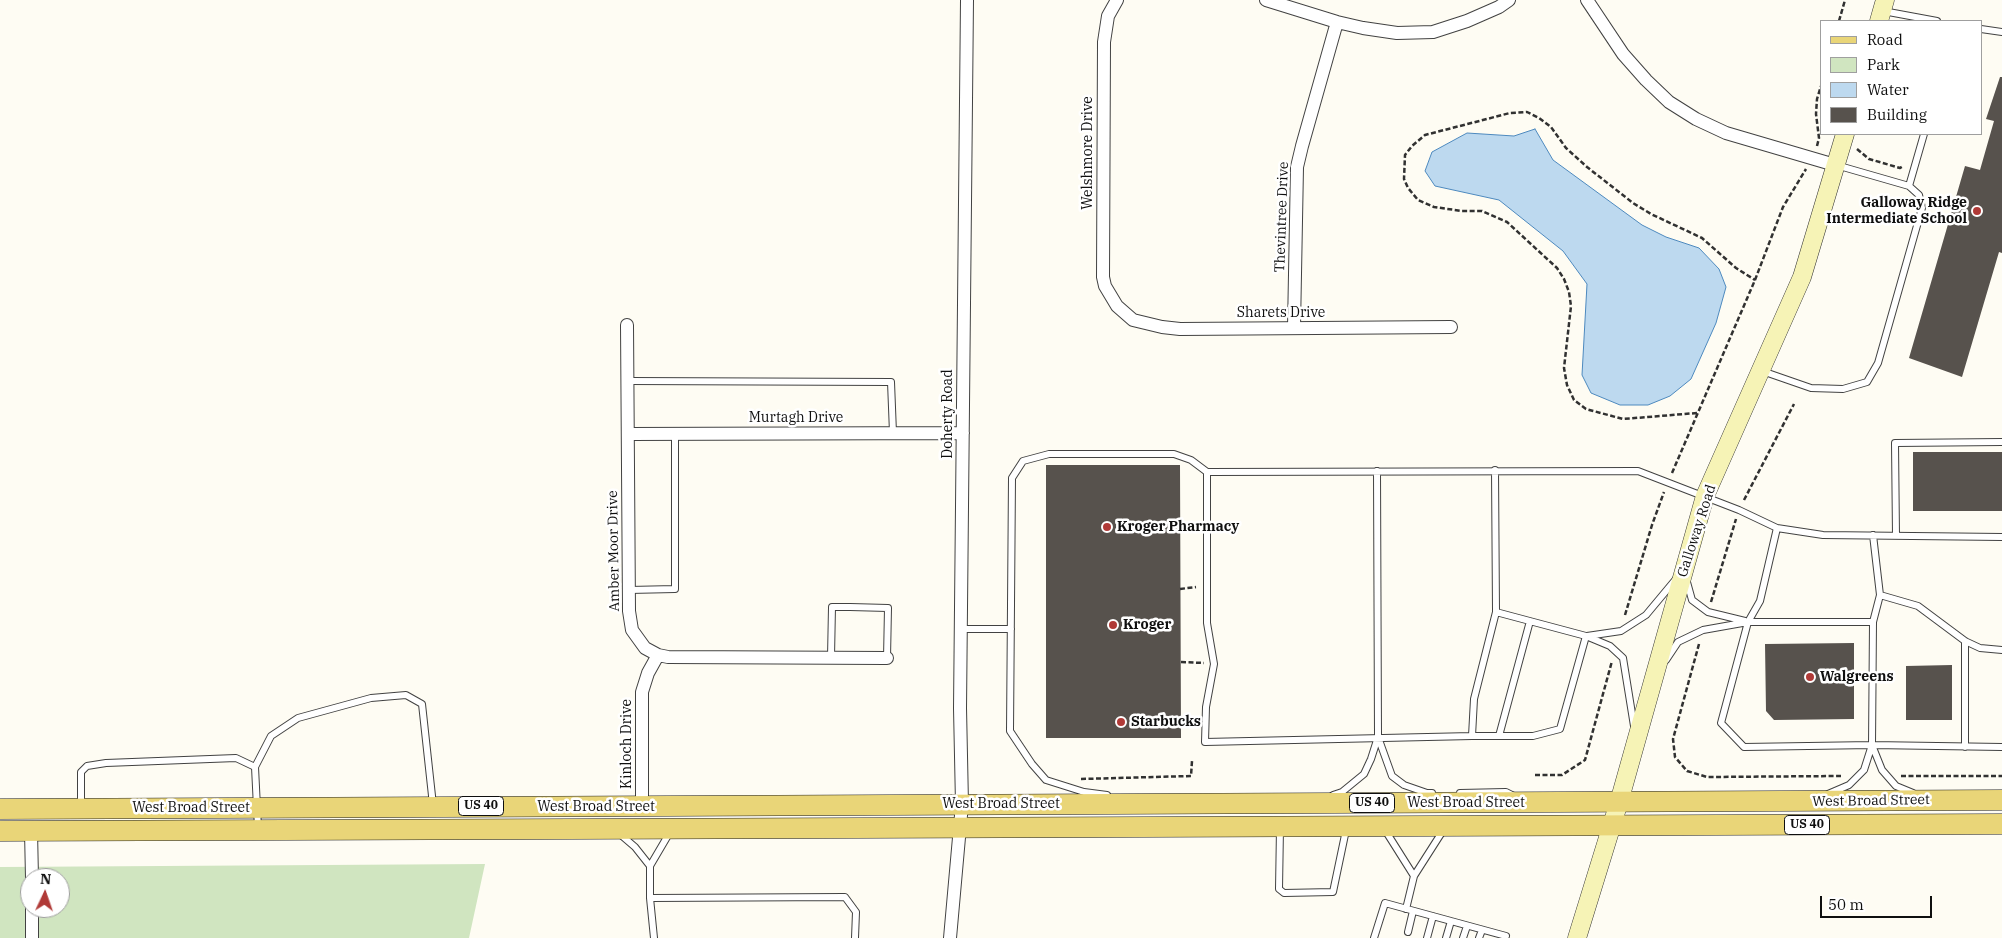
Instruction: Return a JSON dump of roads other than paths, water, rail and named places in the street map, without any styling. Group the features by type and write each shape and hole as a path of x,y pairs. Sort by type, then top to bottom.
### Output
{"main road":[{"name":"West Broad Street","path":"0,831 31,831 81,820 258,807 642,807 2002,800"},
{"name":"West Broad Street","path":"0,809 81,820 258,831 2002,824"}],"street":[{"name":"Doherty Road","path":"950,938 962,804 960,708 967,0"},
{"name":"Welshmore Drive","path":"1116,0 1106,25 1104,42 1103,277 1105,286 1117,306"},
{"path":"1266,0 1337,22 1397,33 1433,32 1467,22 1499,7 1509,0"},
{"path":"1587,0 1623,54 1669,102 1726,133 1836,165"},
{"name":"Thevintree Drive","path":"1294,328 1297,167 1337,22"},
{"name":"Galloway Road","path":"1577,938 1619,802 1705,496 1802,277 1843,140"},
{"name":"Sharets Drive","path":"1117,306 1133,320 1162,327 1451,327"},
{"name":"Amber Moor Drive","path":"627,325 629,381 629,611 632,630 645,648 658,655"},
{"name":"Murtagh Drive","path":"628,434 963,433"},
{"path":"658,655 887,658"},
{"name":"Kinloch Drive","path":"642,807 642,692 648,673 658,655"},
{"path":"31,831 32,868"},
{"path":"32,918 32,938"}],"lane":[{"path":"1882,11 1932,20"},
{"path":"1982,29 2002,32"},
{"path":"1909,186 1924,135"},
{"path":"1761,370 1811,388 1843,389 1868,382 1878,363 1922,208 1919,195 1909,186 1836,165"},
{"path":"629,381 891,382 893,433"},
{"path":"629,590 675,589 675,434"},
{"path":"1896,536 1895,443 2002,442"},
{"path":"1162,804 1084,792 1046,780 1032,764 1010,731 1012,478 1023,461 1049,454 1174,454 1191,460 1207,472 1638,471 1705,496 1777,528 1823,534 2002,537"},
{"path":"1472,736 1474,699 1496,612 1495,470"},
{"path":"1306,803 1342,792 1364,774 1378,738 1377,471"},
{"path":"1207,472 1207,623 1214,664 1206,707 1205,742 1533,736 1560,729 1586,636"},
{"path":"1777,528 1760,601 1748,622 1721,723 1744,747 1872,744 2002,747"},
{"path":"1811,801 1850,785 1864,770 1872,744 1873,622 1880,595 1873,535"},
{"path":"1683,571 1692,600 1708,612 1748,622"},
{"path":"1586,636 1621,631 1646,615 1683,571"},
{"path":"1880,595 1918,606 1965,641 1980,648 2002,650"},
{"path":"831,657 832,607 850,607 888,608 887,658"},
{"path":"1496,612 1586,636 1610,646 1623,658 1636,740"},
{"path":"1499,736 1530,621"},
{"path":"1652,680 1678,642 1703,630 1748,622 1873,622"},
{"path":"961,629 1011,629"},
{"path":"1965,641 1965,747"},
{"path":"258,831 255,767 271,736 298,718 372,698 406,694 422,704 434,806"},
{"path":"1378,738 1392,776 1404,786 1427,794 1436,793"},
{"path":"1872,744 1882,770 1896,786 1940,800"},
{"path":"81,820 81,772 87,766 106,763 236,758 255,767"},
{"path":"1454,793 1506,792 1532,803"},
{"path":"1383,826 1414,876"},
{"path":"1406,909 1414,876 1445,826"},
{"path":"1280,827 1279,889 1281,892 1330,893 1334,889 1346,827"},
{"path":"614,829 636,846 650,866"},
{"path":"654,938 650,898 650,866 672,829"},
{"path":"650,898 845,897 856,912 855,938"},
{"path":"1374,938 1385,903 1506,936 1505,938"},
{"path":"1408,932 1413,911"},
{"path":"1427,938 1433,916"},
{"path":"1446,938 1451,921"},
{"path":"1463,938 1467,926"},
{"path":"1479,938 1482,930"}],"water":[{"path":"1535,129 1553,160 1642,225 1666,237 1699,248 1719,269 1726,287 1716,323 1691,379 1670,396 1648,405 1620,405 1591,393 1582,375 1587,284 1563,251 1499,200 1435,186 1425,171 1432,152 1467,133 1514,136"}],"place":[{"name":"Galloway Ridge Intermediate School","path":"1977,211"},
{"name":"Kroger Pharmacy","path":"1107,527"},
{"name":"Kroger","path":"1113,625"},
{"name":"Walgreens","path":"1810,677"},
{"name":"Starbucks","path":"1121,722"}]}
